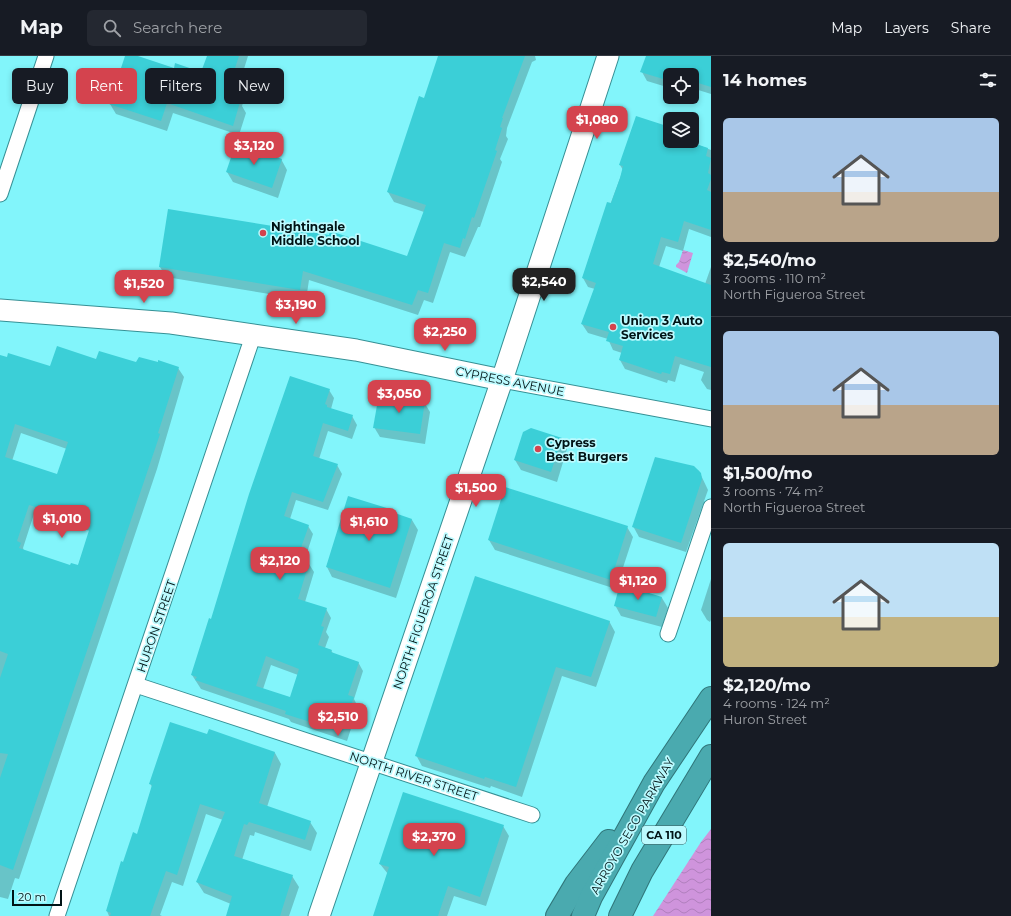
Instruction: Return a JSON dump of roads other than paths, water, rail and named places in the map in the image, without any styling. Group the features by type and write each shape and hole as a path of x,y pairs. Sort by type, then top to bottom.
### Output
{"highway":[{"name":"ARROYO SECO PARKWAY","path":"583,916 591,897 654,783 711,698"},
{"name":"CA 110","path":"620,916 642,871 711,756"},
{"path":"557,916 576,884 654,783"}],"main road":[{"name":"NORTH FIGUEROA STREET","path":"320,916 502,380 608,56"},
{"name":"CYPRESS AVENUE","path":"0,310 170,323 356,350 502,380"}],"street":[{"path":"0,194 46,56"},
{"name":"HURON STREET","path":"57,916 253,336"},
{"name":"CYPRESS AVENUE","path":"502,380 711,419"},
{"path":"668,634 711,507"},
{"name":"NORTH RIVER STREET","path":"136,685 532,814"}],"water":[{"path":"683,250 693,253 687,273 676,267"},
{"path":"711,829 711,916 653,916 701,842"}],"place":[{"name":"Nightingale Middle School","path":"263,233"},
{"name":"Union 3 Auto Services","path":"613,327"},
{"name":"Cypress Best Burgers","path":"538,449"}]}
